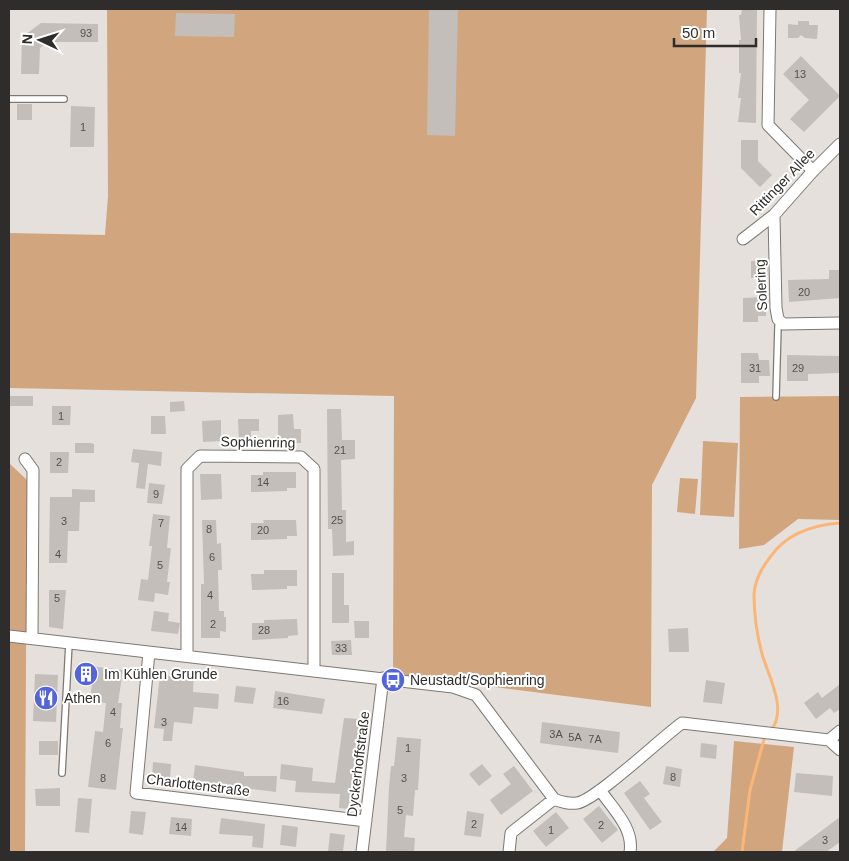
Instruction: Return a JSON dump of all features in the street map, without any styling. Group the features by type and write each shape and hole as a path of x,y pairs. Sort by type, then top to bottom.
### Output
{"street":[{"path":"770,9 768,125 813,171"},
{"name":"Rittinger Allee","path":"743,239 774,215 840,144"},
{"name":"Solering","path":"774,215 776,308 781,322 784,324 840,323"},
{"name":"Sophienring","path":"187,656 187,469 200,456 301,457 314,469 314,671"},
{"path":"25,459 33,470 32,638"},
{"path":"9,636 453,687 476,696 554,798 577,803 600,790 682,723 828,740 840,750"},
{"name":"Charlottenstraße","path":"149,652 136,793 366,821"},
{"name":"Dyckerhoffstraße","path":"362,852 383,678"},
{"path":"828,740 840,731"},
{"path":"600,790 629,831 632,842 630,852"},
{"path":"509,852 512,833 554,798"}],"lane":[{"path":"9,98 64,99"},
{"path":"776,397 778,326 781,322"},
{"path":"62,773 69,643"}],"shaded area":[{"path":"107,9 707,9 696,398 652,485 651,707 393,674 394,396 10,388 9,418 9,233 105,235 108,196"},
{"path":"840,396 840,520 798,519 764,545 739,549 740,397"},
{"path":"703,441 738,443 734,517 700,515"},
{"path":"9,463 27,480 25,852 9,852"},
{"path":"680,478 698,479 695,514 677,512"},
{"path":"734,741 794,747 782,852 713,852 727,838"}],"building":[{"path":"429,9 458,9 455,136 427,135"},
{"path":"742,9 757,9 756,123 738,122 741,98 738,98 741,73 739,73 739,40 741,40 739,15 741,15"},
{"path":"176,13 235,14 234,37 175,36"},
{"path":"798,21 809,21 809,25 818,25 817,39 805,38 801,35 798,38 788,38 788,24 798,25"},
{"path":"41,23 98,24 98,42 48,42 40,48 39,74 21,74 22,37"},
{"path":"801,56 840,96 804,132 790,119 809,100 783,74"},
{"path":"17,104 32,104 32,120 17,120"},
{"path":"71,106 95,107 94,147 70,147"},
{"path":"741,140 758,140 758,161 772,175 760,187 741,168"},
{"path":"751,261 767,261 768,278 751,278"},
{"path":"829,270 840,270 840,298 789,302 788,280 829,279"},
{"path":"766,297 766,316 758,316 758,322 743,322 743,298"},
{"path":"741,353 758,353 759,360 769,360 770,376 759,376 759,383 741,383"},
{"path":"787,355 840,356 840,373 808,374 808,381 787,381"},
{"path":"10,396 33,396 33,406 10,406"},
{"path":"184,401 185,411 170,412 170,402"},
{"path":"52,406 71,406 70,425 52,425"},
{"path":"327,409 341,409 342,440 355,440 355,459 341,460 342,510 346,510 346,542 354,541 354,555 333,556 332,529 328,529"},
{"path":"293,414 294,429 301,429 301,443 278,443 278,415"},
{"path":"151,416 165,416 166,434 151,434"},
{"path":"238,419 259,419 259,431 251,431 251,442 239,442"},
{"path":"221,420 221,441 203,442 202,421"},
{"path":"75,443 94,444 94,453 75,453"},
{"path":"133,449 162,452 161,466 148,464 145,489 136,488 139,463 131,462"},
{"path":"50,452 69,452 68,473 50,473"},
{"path":"263,472 296,472 296,488 287,488 287,491 251,492 251,475 263,475"},
{"path":"200,474 221,474 222,499 201,500"},
{"path":"149,483 165,485 162,504 147,503"},
{"path":"72,489 95,490 95,502 80,502 79,531 68,531 67,563 49,563 50,497 72,497"},
{"path":"153,514 170,516 167,548 171,548 167,582 170,582 168,595 155,593 154,602 138,600 141,579 148,580 152,546 149,546"},
{"path":"202,520 216,520 217,544 221,543 222,570 218,570 219,611 224,611 224,617 226,617 226,632 220,631 220,638 201,638 201,584 204,584"},
{"path":"263,520 296,520 297,536 287,536 287,539 251,540 251,523 264,523"},
{"path":"264,570 297,570 297,586 287,586 287,589 252,590 251,574 264,574"},
{"path":"332,573 344,573 344,605 349,605 349,623 332,623"},
{"path":"49,590 66,590 63,629 49,627"},
{"path":"154,611 169,613 168,621 180,623 178,634 151,631"},
{"path":"297,619 298,635 288,636 288,638 252,640 252,623 264,623 264,620"},
{"path":"354,621 369,621 369,638 355,638"},
{"path":"688,628 689,652 669,652 668,629"},
{"path":"351,640 352,655 332,655 331,641"},
{"path":"82,665 123,670 118,703 122,703 120,728 123,728 116,790 88,787 95,731 103,732 106,703 90,701 92,683 81,682"},
{"path":"178,672 194,673 193,692 219,694 218,709 194,707 192,724 174,722 172,741 163,741 164,729 154,728 160,675 177,676"},
{"name":"Athen","path":"35,674 58,675 56,722 33,721"},
{"path":"706,680 725,683 722,704 703,702"},
{"path":"840,684 840,709 834,713 830,708 816,719 804,703 818,692 822,698"},
{"path":"236,686 256,688 253,704 234,702"},
{"path":"275,691 325,699 322,714 273,708"},
{"path":"344,718 360,719 353,795 350,795 349,809 339,808 340,794 295,792 296,781 280,779 281,764 313,768 312,781 335,783"},
{"path":"542,722 620,732 618,753 540,743"},
{"path":"397,737 421,739 418,790 415,790 413,816 406,815 404,837 415,838 414,852 386,852 391,766 394,766"},
{"path":"39,741 58,741 58,755 39,755"},
{"path":"701,743 717,745 716,759 700,757"},
{"path":"153,762 171,764 170,779 152,778"},
{"path":"482,764 492,776 479,786 469,774"},
{"path":"195,765 244,772 244,776 277,776 276,792 193,782"},
{"path":"514,766 533,791 501,815 490,800 511,784 503,774"},
{"path":"666,766 682,769 680,787 663,784"},
{"path":"796,773 833,776 832,796 794,792"},
{"path":"640,781 650,794 644,798 662,822 650,830 624,793"},
{"path":"60,788 60,806 36,806 35,789"},
{"path":"78,798 92,799 89,833 75,832"},
{"path":"599,806 618,830 602,843 583,819"},
{"path":"131,811 146,812 143,835 129,833"},
{"path":"467,811 484,814 481,837 464,835"},
{"path":"556,812 569,828 546,847 533,831"},
{"path":"171,817 192,819 191,836 169,834"},
{"path":"840,817 840,842 826,852 793,852"},
{"path":"221,818 265,824 263,848 252,847 253,836 219,834"},
{"path":"282,825 298,827 296,847 280,845"},
{"path":"330,833 345,835 343,852 328,852"}],"waterway":[{"path":"771,730 776,722 778,713 777,703 757,632 754,601 756,584 768,560 785,541 811,528 840,523"},
{"path":"742,852 750,790 765,736"}],"place":[{"name":"Im Kühlen Grunde","path":"86,674"},
{"name":"Neustadt/Sophienring","path":"393,680"},
{"name":"Athen","path":"46,698"}]}
